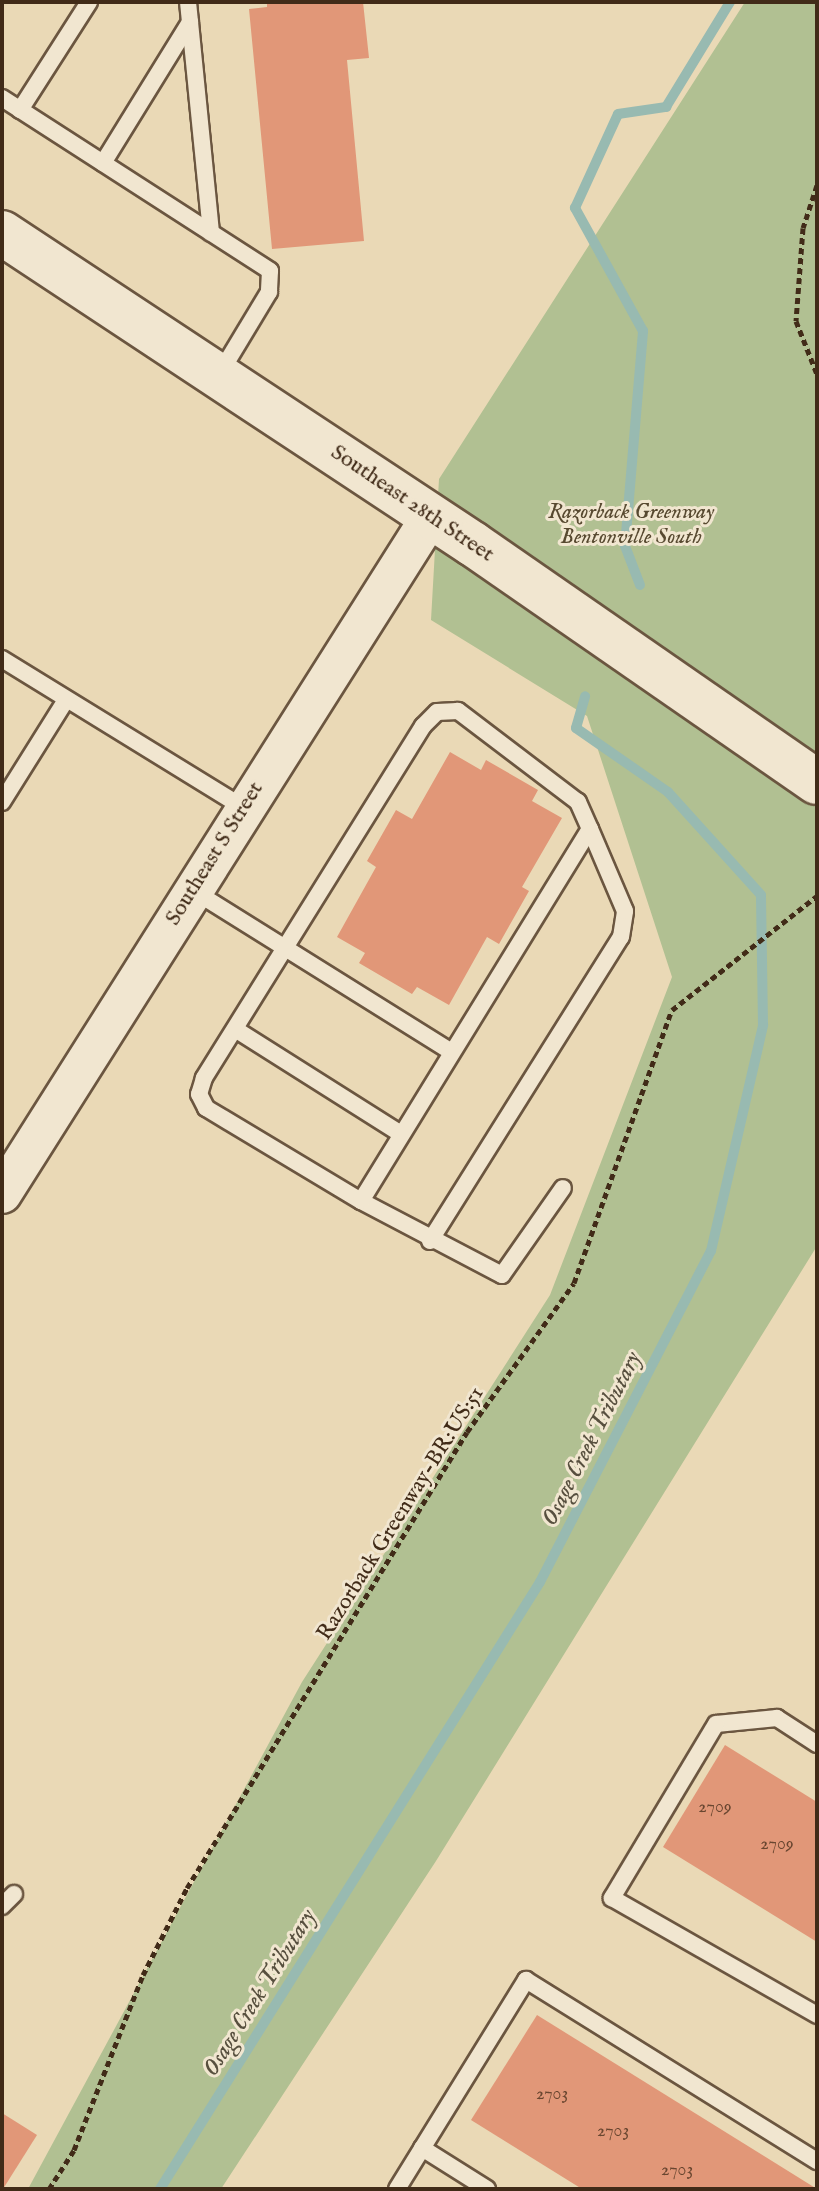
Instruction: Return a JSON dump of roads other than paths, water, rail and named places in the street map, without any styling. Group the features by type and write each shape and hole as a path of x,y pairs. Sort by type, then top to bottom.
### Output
{"main road":[{"name":"Southeast 28th Street","path":"2,233 431,516 817,782"}],"street":[{"name":"Southeast S Street","path":"2,1194 431,516"}],"lane":[{"path":"20,110 89,2"},
{"path":"188,2 211,233"},
{"path":"103,163 190,22"},
{"path":"3,101 270,271 272,281 219,376"},
{"path":"2,659 244,808"},
{"path":"2,802 66,700"},
{"path":"430,1241 621,937 625,911 578,802 458,711 437,712 204,1078 199,1094 206,1108 361,1201 430,1241 502,1275 512,1269 563,1188"},
{"path":"361,1201 450,1051 590,829"},
{"path":"192,891 450,1051"},
{"path":"235,1029 401,1134"},
{"path":"817,1744 777,1718 716,1724 612,1898 817,2015"},
{"path":"397,2189 526,1980 817,2161"},
{"path":"422,2148 487,2189"}],"waterway":[{"name":"Osage Creek Tributary","path":"640,585 625,546 643,331 575,208 618,114 666,107 730,2"},
{"name":"Osage Creek Tributary","path":"160,2189 540,1582 711,1251 763,1025 761,895 668,792 576,728 585,696"}],"park label":[{"name":"Razorback Greenway Bentonville South","path":"631,524"}]}
